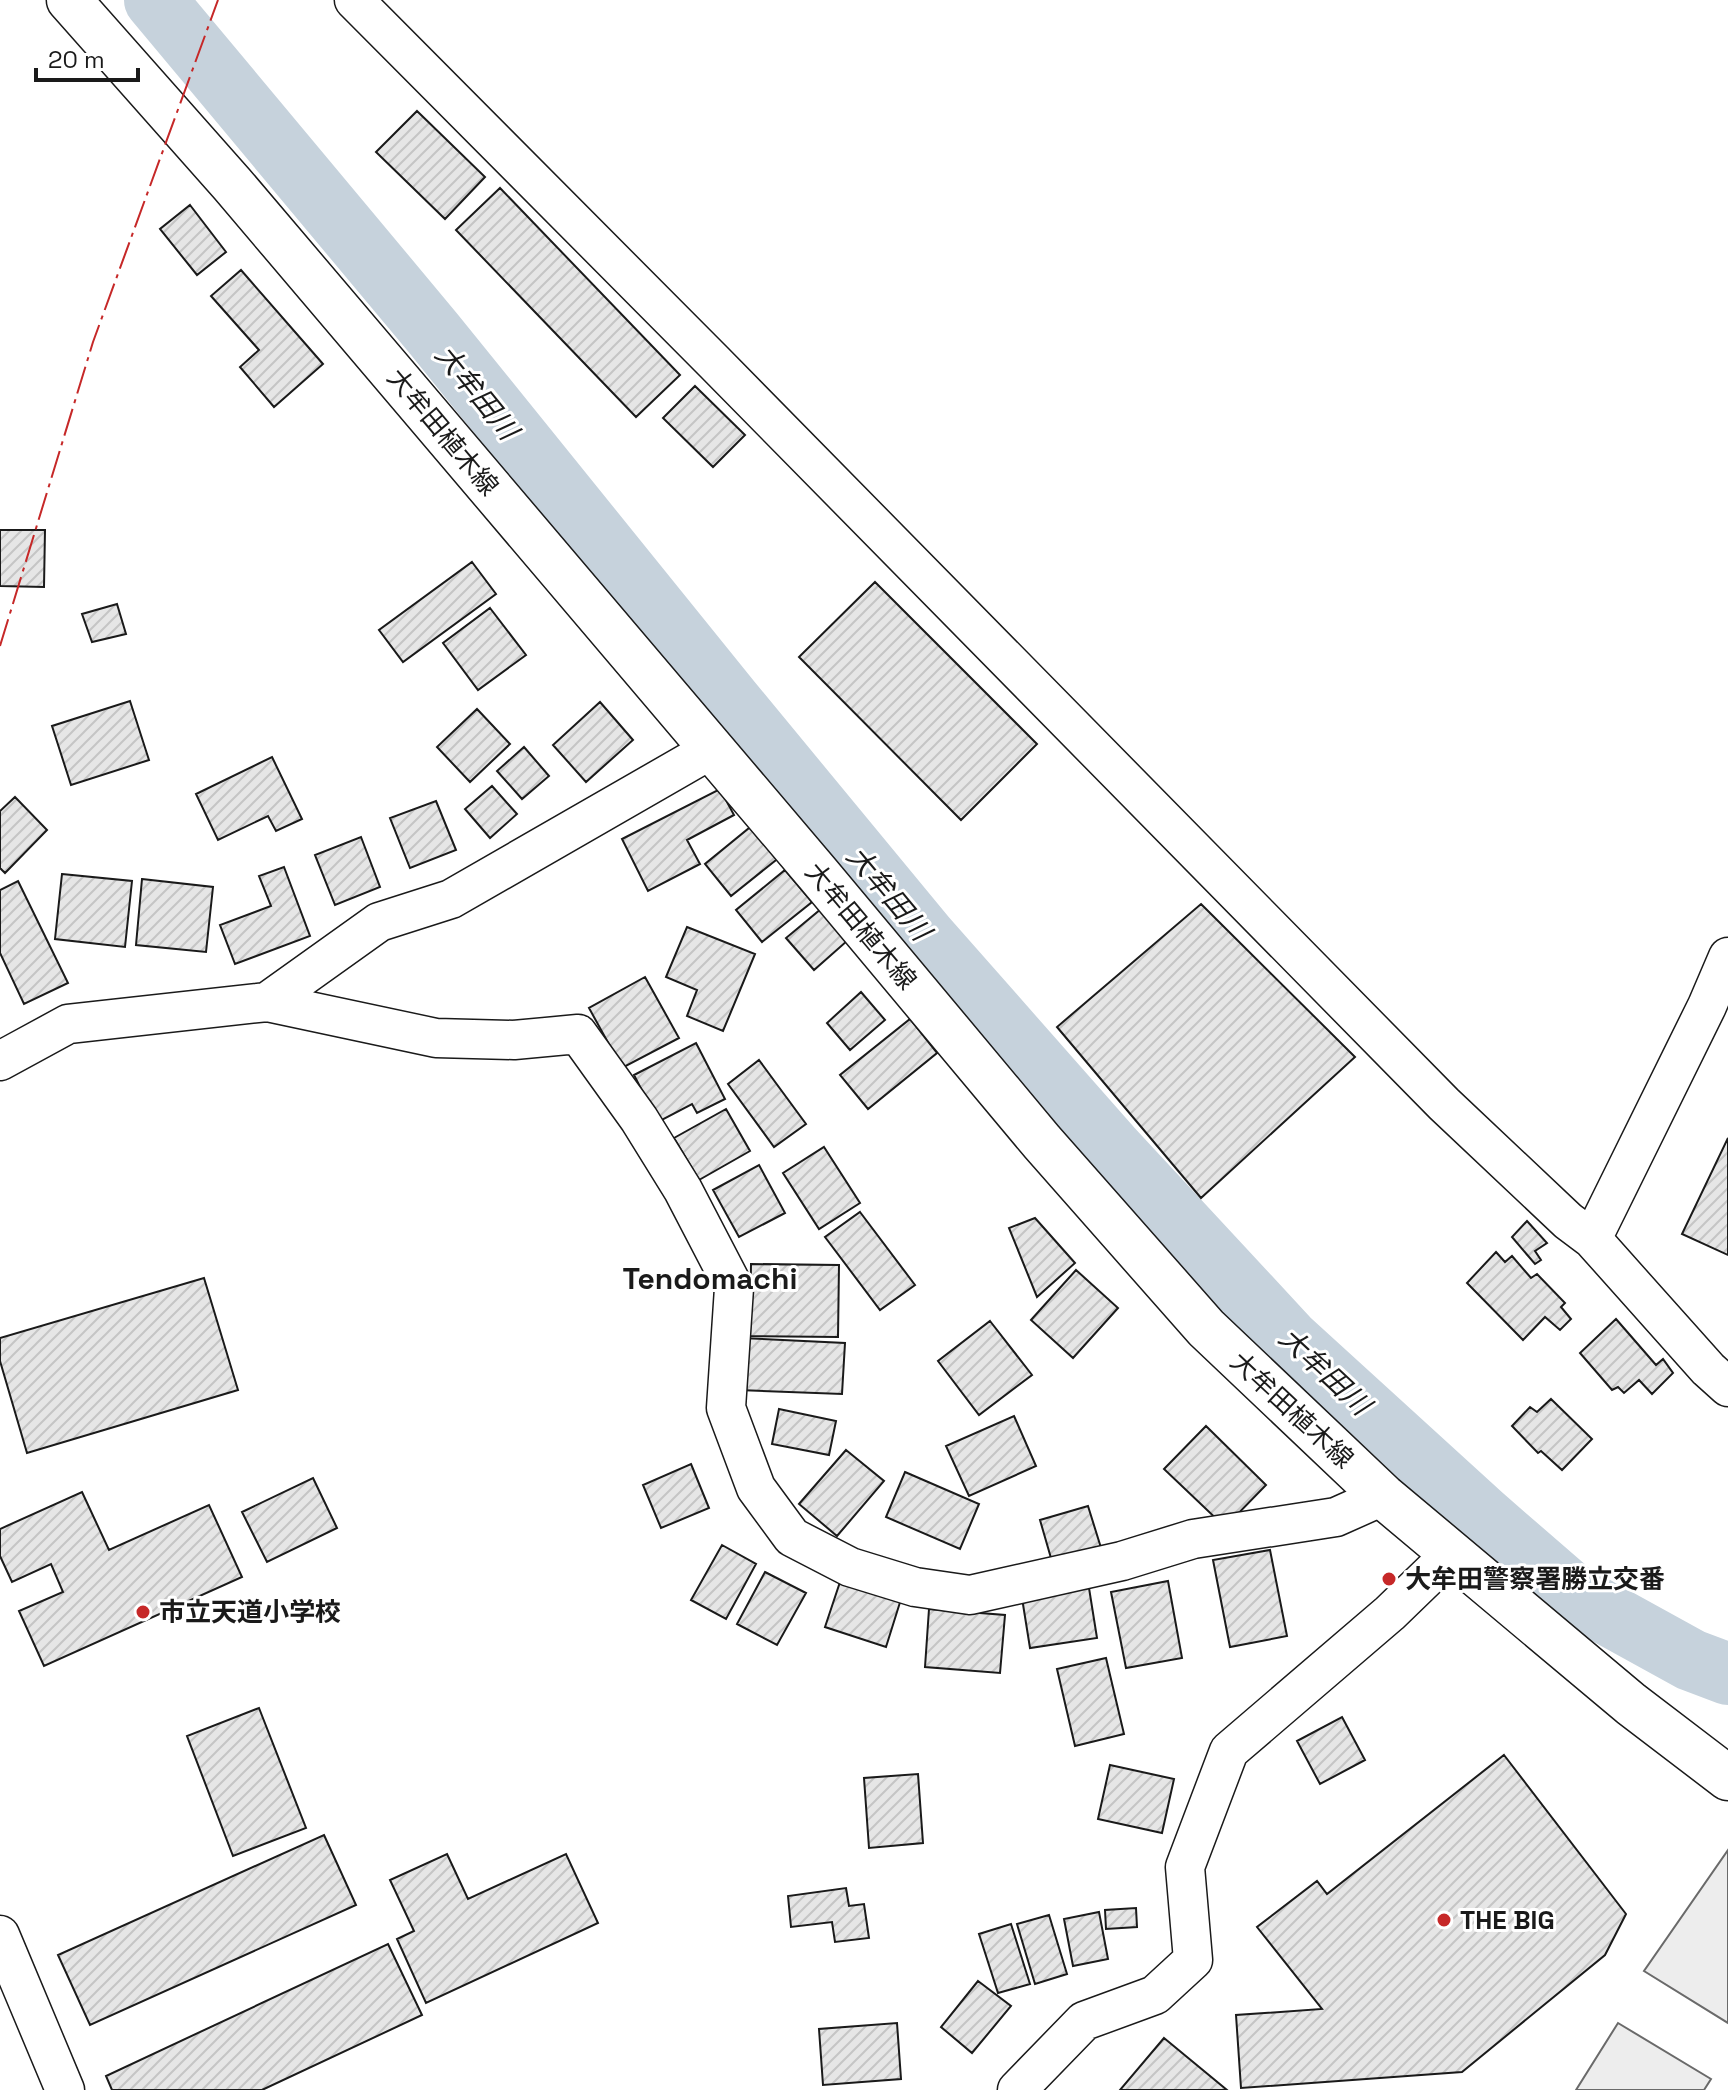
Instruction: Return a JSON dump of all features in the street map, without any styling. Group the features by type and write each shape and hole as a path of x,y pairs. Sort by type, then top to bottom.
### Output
{"main road":[{"name":"大牟田植木線","path":"69,0 232,184 1042,1142 1206,1328 1383,1496 1631,1704 1728,1778"}],"street":[{"path":"354,0 1444,1104 1568,1221 1592,1239 1708,1369 1728,1387"},
{"path":"267,1002 379,922 451,899 712,749"},
{"path":"1592,1239 1728,957"},
{"path":"0,1061 68,1024 267,1002 436,1038 514,1040 578,1034 639,1119 683,1190 734,1288 726,1408 756,1488 792,1537 850,1567 915,1587 970,1595 1122,1561 1193,1539 1336,1517 1383,1496"},
{"path":"1017,2090 1084,2021 1155,1995 1193,1960 1185,1867 1229,1751 1390,1613 1451,1554"},
{"path":"0,1935 65,2090"}],"shaded area":[{"path":"1728,1850 1728,2023 1644,1971"},
{"path":"1618,2023 1711,2079 1704,2090 1576,2090"}],"building":[{"path":"417,111 485,177 445,219 376,152"},
{"path":"500,188 680,375 636,417 456,230"},
{"path":"190,205 226,252 197,275 160,229"},
{"path":"241,270 323,364 274,407 240,367 259,350 211,296"},
{"path":"695,386 745,435 713,467 663,418"},
{"path":"0,530 45,530 44,587 0,586"},
{"path":"472,562 496,594 403,662 379,630"},
{"path":"875,582 1037,744 961,820 799,657"},
{"path":"117,604 126,634 92,642 82,614"},
{"path":"490,608 526,655 478,690 443,643"},
{"path":"130,701 149,760 71,785 52,726"},
{"path":"600,702 633,740 586,782 553,745"},
{"path":"477,709 510,744 470,782 437,747"},
{"path":"524,747 549,776 522,799 497,771"},
{"path":"272,757 302,819 276,831 268,816 218,840 196,794"},
{"path":"492,786 517,814 490,838 465,809"},
{"path":"720,789 734,815 687,840 700,864 648,891 622,839"},
{"path":"15,797 47,830 5,873 0,868 0,811"},
{"path":"436,801 456,850 410,868 390,818"},
{"path":"754,824 781,856 731,896 705,864"},
{"path":"361,837 380,887 335,905 315,855"},
{"path":"284,867 310,936 235,964 220,925 271,906 259,876"},
{"path":"785,870 812,902 762,942 736,910"},
{"path":"62,874 132,881 125,947 55,939"},
{"path":"142,879 213,887 206,952 136,945"},
{"path":"18,881 68,983 24,1004 0,953 0,890"},
{"path":"1201,904 1355,1057 1201,1198 1057,1027"},
{"path":"821,909 847,941 814,970 786,938"},
{"path":"687,927 755,954 723,1031 687,1016 697,990 666,977"},
{"path":"645,977 679,1038 622,1068 589,1008"},
{"path":"861,992 885,1020 850,1050 827,1023"},
{"path":"910,1019 937,1053 868,1109 840,1075"},
{"path":"696,1043 725,1099 697,1113 692,1104 658,1122 634,1075"},
{"path":"759,1060 806,1124 774,1147 728,1084"},
{"path":"726,1109 750,1151 699,1180 674,1138"},
{"path":"1728,1138 1728,1255 1682,1234"},
{"path":"824,1147 860,1203 819,1229 783,1173"},
{"path":"759,1165 785,1213 739,1237 713,1190"},
{"path":"860,1212 915,1285 880,1310 825,1237"},
{"path":"1035,1218 1075,1263 1037,1297 1009,1228"},
{"path":"1527,1221 1547,1243 1535,1251 1541,1260 1535,1264 1512,1237"},
{"path":"1496,1252 1505,1262 1512,1256 1531,1278 1537,1274 1565,1303 1561,1307 1571,1319 1560,1330 1545,1317 1523,1340 1467,1283"},
{"path":"751,1264 839,1265 838,1337 750,1336"},
{"path":"1076,1270 1118,1308 1073,1358 1031,1320"},
{"path":"204,1278 238,1390 27,1453 0,1361 0,1338"},
{"path":"1616,1319 1656,1365 1663,1359 1673,1373 1652,1394 1639,1380 1624,1393 1618,1387 1612,1390 1580,1353"},
{"path":"990,1321 1032,1375 979,1415 938,1361"},
{"path":"741,1338 845,1343 842,1394 739,1390"},
{"path":"1551,1399 1592,1439 1562,1470 1541,1451 1538,1453 1512,1426 1530,1407 1537,1412"},
{"path":"779,1409 836,1421 829,1455 772,1444"},
{"path":"1014,1416 1036,1466 969,1496 946,1446"},
{"path":"1206,1426 1266,1485 1225,1527 1164,1469"},
{"path":"846,1450 884,1481 837,1536 799,1504"},
{"path":"691,1464 709,1508 661,1528 643,1485"},
{"path":"905,1472 979,1504 960,1549 886,1517"},
{"path":"313,1478 337,1528 267,1562 242,1512"},
{"path":"82,1492 109,1550 209,1505 242,1577 44,1666 19,1611 63,1592 51,1564 12,1582 0,1556 0,1529"},
{"path":"1088,1506 1102,1551 1053,1565 1040,1520"},
{"path":"722,1545 756,1564 726,1619 691,1600"},
{"path":"1270,1550 1287,1636 1230,1647 1213,1560"},
{"path":"765,1572 806,1593 777,1645 737,1624"},
{"path":"842,1576 902,1596 886,1647 825,1627"},
{"path":"1168,1581 1182,1658 1126,1668 1111,1592"},
{"path":"1089,1588 1097,1638 1030,1648 1022,1598"},
{"path":"929,1609 1005,1615 1000,1673 925,1667"},
{"path":"1106,1658 1124,1734 1075,1746 1057,1669"},
{"path":"259,1708 306,1828 233,1856 187,1736"},
{"path":"1342,1717 1365,1760 1320,1784 1297,1741"},
{"name":"THE BIG","path":"1504,1755 1626,1914 1605,1955 1462,2072 1241,2088 1236,2015 1322,2009 1257,1927 1317,1881 1327,1894"},
{"path":"1110,1765 1174,1779 1162,1833 1098,1819"},
{"path":"918,1774 923,1843 869,1848 864,1778"},
{"path":"324,1835 356,1905 90,2025 58,1955"},
{"path":"447,1854 468,1899 566,1854 598,1923 426,2003 397,1939 414,1931 390,1880"},
{"path":"846,1888 849,1906 864,1904 869,1938 835,1942 832,1922 791,1927 788,1896"},
{"path":"1136,1908 1137,1927 1106,1929 1105,1910"},
{"path":"1099,1912 1108,1959 1073,1966 1064,1919"},
{"path":"1049,1915 1067,1974 1035,1984 1017,1924"},
{"path":"1011,1924 1030,1984 998,1993 979,1934"},
{"path":"388,1944 422,2015 262,2090 112,2090 106,2076"},
{"path":"978,1981 1011,2006 972,2053 941,2027"},
{"path":"897,2023 901,2079 823,2085 819,2029"},
{"path":"1164,2038 1227,2090 1120,2090"}],"waterway":[{"name":"大牟田川","path":"155,0 433,333 925,937 1111,1148 1290,1341 1573,1595 1691,1660 1728,1674"}],"power":[{"path":"0,646 93,342 218,0"}],"place":[{"name":"大牟田警察署勝立交番","path":"1389,1579"},
{"name":"市立天道小学校","path":"143,1612"},
{"name":"THE BIG","path":"1444,1920"}],"district":[{"name":"Tendomachi","path":"710,1278"}]}
